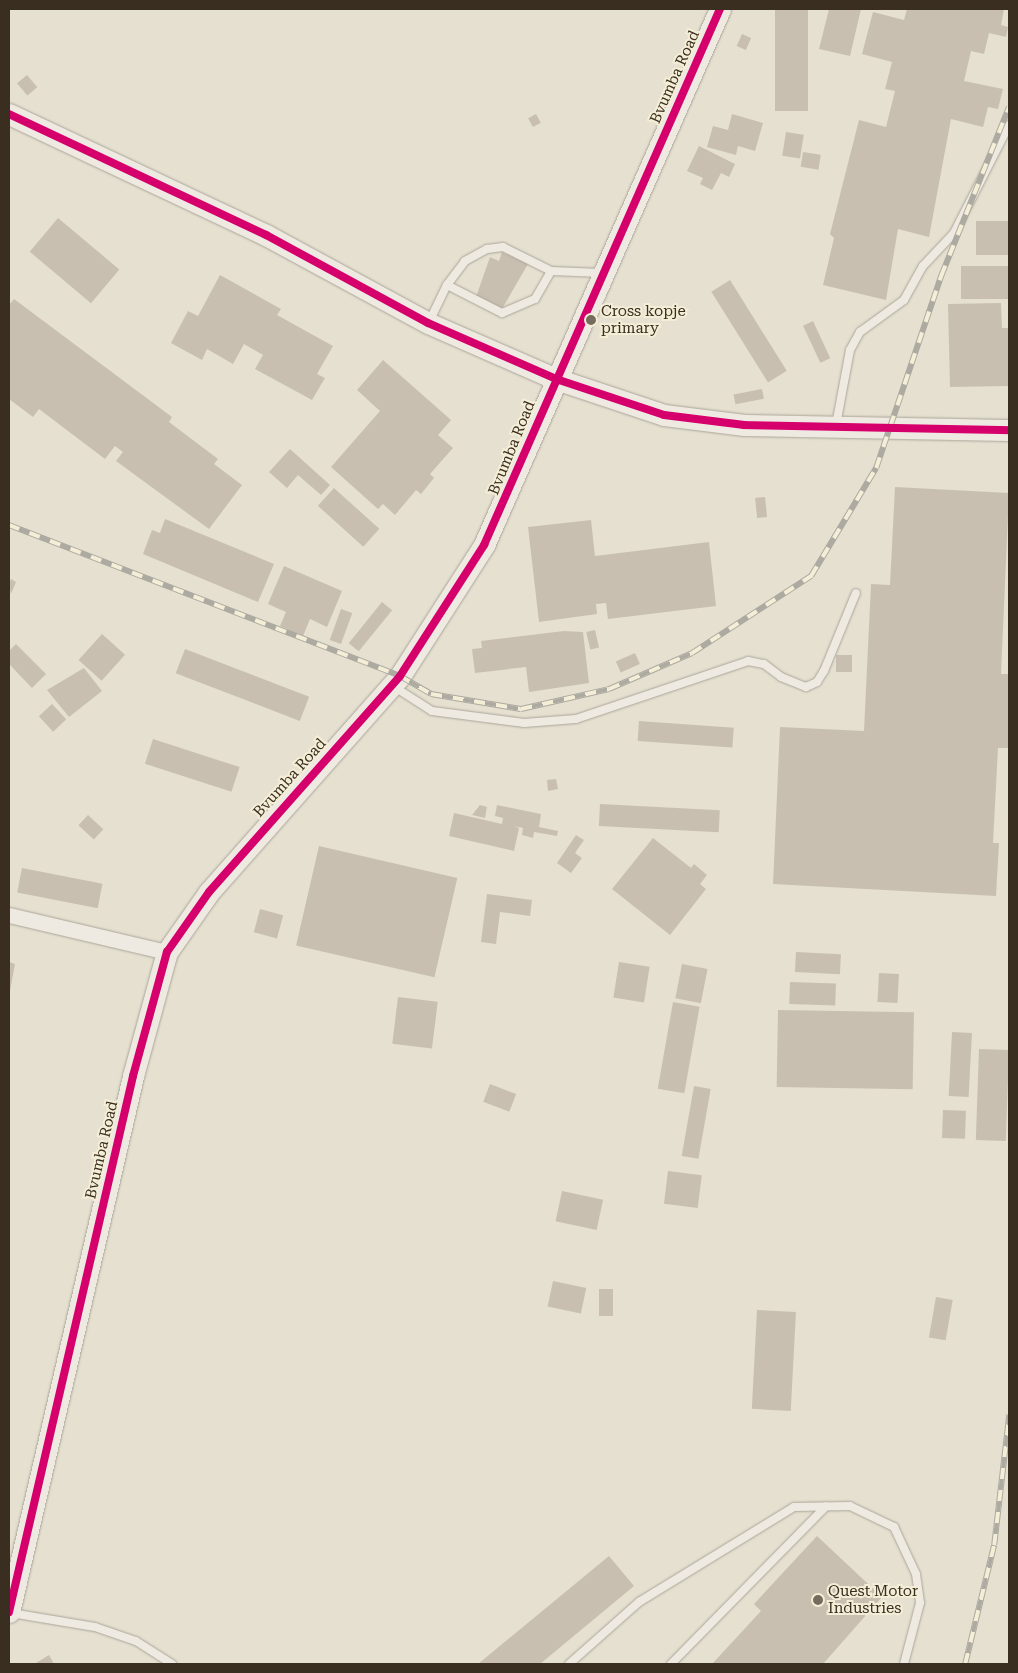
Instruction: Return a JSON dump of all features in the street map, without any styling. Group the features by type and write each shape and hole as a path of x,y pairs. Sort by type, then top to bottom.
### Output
{"street":[{"name":"Bvumba Road","path":"9,1612 134,1076 167,952 209,892 391,685 484,546 720,9"},
{"path":"9,114 266,235 428,323 556,379 664,416 700,422 836,428 1009,430"},
{"path":"9,915 167,952"}],"lane":[{"path":"836,428 850,350 860,332 904,300 923,266 954,233 1002,148 1009,124"},
{"path":"428,323 447,286 465,261 487,249 503,247 551,271 604,273"},
{"path":"447,286 502,313 536,299 551,271"},
{"path":"391,685 432,711 524,723 576,719 748,661 764,664 781,677 806,687 817,682 824,671 856,593"},
{"path":"671,1664 826,1506"},
{"path":"573,1664 639,1602 794,1507 826,1506 850,1506 894,1527 916,1574 920,1603 904,1664"},
{"path":"9,1612 95,1627 136,1641 172,1664"}],"building":[{"path":"775,9 808,9 808,111 775,111"},
{"path":"829,9 861,9 850,56 819,49"},
{"path":"907,9 1004,9 1001,25 1008,27 1006,37 989,33 984,54 971,51 964,81 1003,89 998,109 988,107 983,127 951,119 929,237 898,229 886,300 823,285 834,238 830,234 859,120 886,127 895,91 885,89 892,62 862,54 873,12 904,20"},
{"path":"742,34 751,38 746,50 737,46"},
{"path":"27,75 37,87 27,96 17,83"},
{"path":"536,114 541,123 533,127 528,118"},
{"path":"732,114 763,123 755,151 738,146 736,155 707,147 713,126 728,130"},
{"path":"786,132 804,135 800,159 782,156"},
{"path":"699,146 735,164 729,177 721,173 712,190 700,184 703,178 687,171"},
{"path":"803,152 821,155 818,170 801,167"},
{"path":"58,218 119,269 91,303 30,252"},
{"path":"976,221 1009,221 1009,255 976,255"},
{"path":"502,252 528,264 502,309 476,297 490,257 499,261"},
{"path":"961,266 1009,266 1009,299 961,299"},
{"path":"220,275 281,309 277,315 333,346 317,374 325,378 312,400 255,369 263,355 244,344 233,364 207,349 202,360 171,343 188,311 198,316"},
{"path":"730,280 787,371 768,382 711,292"},
{"path":"14,299 172,417 169,422 218,459 214,464 242,485 209,529 116,461 123,452 115,446 105,459 39,409 33,417 9,399 9,305"},
{"path":"1001,303 1002,328 1009,328 1009,386 950,387 948,304"},
{"path":"813,321 830,358 820,363 803,326"},
{"path":"383,360 451,420 438,435 453,448 430,474 434,478 421,494 416,490 395,515 383,504 378,509 331,467 380,411 357,390"},
{"path":"762,389 764,399 735,404 734,395"},
{"path":"290,449 330,485 321,495 298,475 287,488 269,472"},
{"path":"895,487 1009,493 1001,674 1009,674 1009,748 998,748 993,843 999,843 996,896 773,884 780,727 864,731 871,584 890,585"},
{"path":"334,488 379,529 363,547 318,506"},
{"path":"765,497 767,517 757,518 755,498"},
{"path":"165,519 274,564 258,602 143,554 152,530 160,533"},
{"path":"591,520 595,556 709,542 716,606 608,619 606,603 596,604 597,614 539,622 528,527"},
{"path":"284,566 342,591 327,627 310,619 303,636 280,626 286,612 268,604"},
{"path":"11,579 16,582 11,594 9,583"},
{"path":"382,602 392,610 359,651 349,643"},
{"path":"341,609 352,613 341,644 330,640"},
{"path":"595,630 599,648 590,650 586,632"},
{"path":"564,631 583,632 589,683 529,692 526,667 475,673 472,649 482,648 481,641"},
{"path":"102,634 125,655 102,681 79,660"},
{"path":"16,644 46,674 32,688 9,664 9,651"},
{"path":"185,649 309,697 300,721 176,673"},
{"path":"635,653 640,664 621,673 616,662"},
{"path":"836,655 852,655 852,672 836,672"},
{"path":"84,668 102,691 69,717 47,690"},
{"path":"52,704 66,719 53,732 39,716"},
{"path":"639,721 734,728 732,748 638,741"},
{"path":"153,739 240,767 232,792 145,764"},
{"path":"556,779 558,789 548,791 547,780"},
{"path":"600,804 720,810 719,832 599,826"},
{"path":"480,805 487,807 485,818 472,815"},
{"path":"497,805 541,814 539,827 558,831 557,836 534,832 533,838 522,835 523,828 514,826 519,828 514,851 449,836 454,813 502,824 503,818 495,816"},
{"path":"88,815 103,829 94,840 78,825"},
{"path":"576,835 584,840 575,853 582,858 571,873 557,863"},
{"path":"653,838 691,868 694,864 707,875 700,884 706,889 670,935 612,889"},
{"path":"319,846 457,878 434,977 296,945"},
{"path":"22,868 102,884 98,908 17,893"},
{"path":"487,894 532,900 530,916 500,912 496,944 481,942"},
{"path":"260,909 283,915 277,938 254,932"},
{"path":"796,952 841,954 840,974 795,972"},
{"path":"9,962 15,964 10,991 9,991"},
{"path":"619,962 650,967 644,1002 613,998"},
{"path":"682,964 708,969 701,1003 675,998"},
{"path":"879,973 899,974 897,1003 877,1002"},
{"path":"790,982 836,984 835,1006 789,1004"},
{"path":"398,997 438,1002 432,1049 392,1044"},
{"path":"673,1002 700,1007 684,1093 658,1089"},
{"path":"778,1010 914,1012 913,1089 777,1087"},
{"path":"952,1032 972,1033 969,1097 949,1096"},
{"path":"979,1049 1009,1050 1006,1141 976,1140"},
{"path":"490,1084 516,1094 509,1112 483,1102"},
{"path":"694,1086 711,1089 698,1159 682,1156"},
{"path":"943,1110 966,1111 965,1139 942,1138"},
{"path":"668,1171 702,1175 698,1208 664,1204"},
{"path":"562,1191 603,1200 597,1230 556,1221"},
{"path":"553,1281 586,1288 581,1314 548,1306"},
{"path":"599,1289 613,1289 613,1316 599,1316"},
{"path":"936,1297 953,1300 946,1340 929,1337"},
{"path":"757,1310 796,1312 791,1411 752,1409"},
{"name":"Quest Motor Industries","path":"817,1536 882,1597 823,1664 712,1664 761,1611 754,1604"},
{"path":"609,1556 634,1586 540,1664 478,1664"},
{"path":"49,1655 54,1664 36,1663"}],"railway":[{"path":"9,525 400,676 431,694 521,709 609,689 692,653 811,576 876,468 941,276 1009,107"},
{"path":"965,1664 994,1545 1009,1415"}],"cycle path":[{"path":"9,1612 133,1076 167,952 209,892 400,676 484,545 720,9"},
{"path":"9,114 266,235 428,323 556,379 664,415 744,425 1009,430"}],"place":[{"name":"Cross kopje primary","path":"591,320"},
{"name":"Quest Motor Industries","path":"818,1600"}]}
